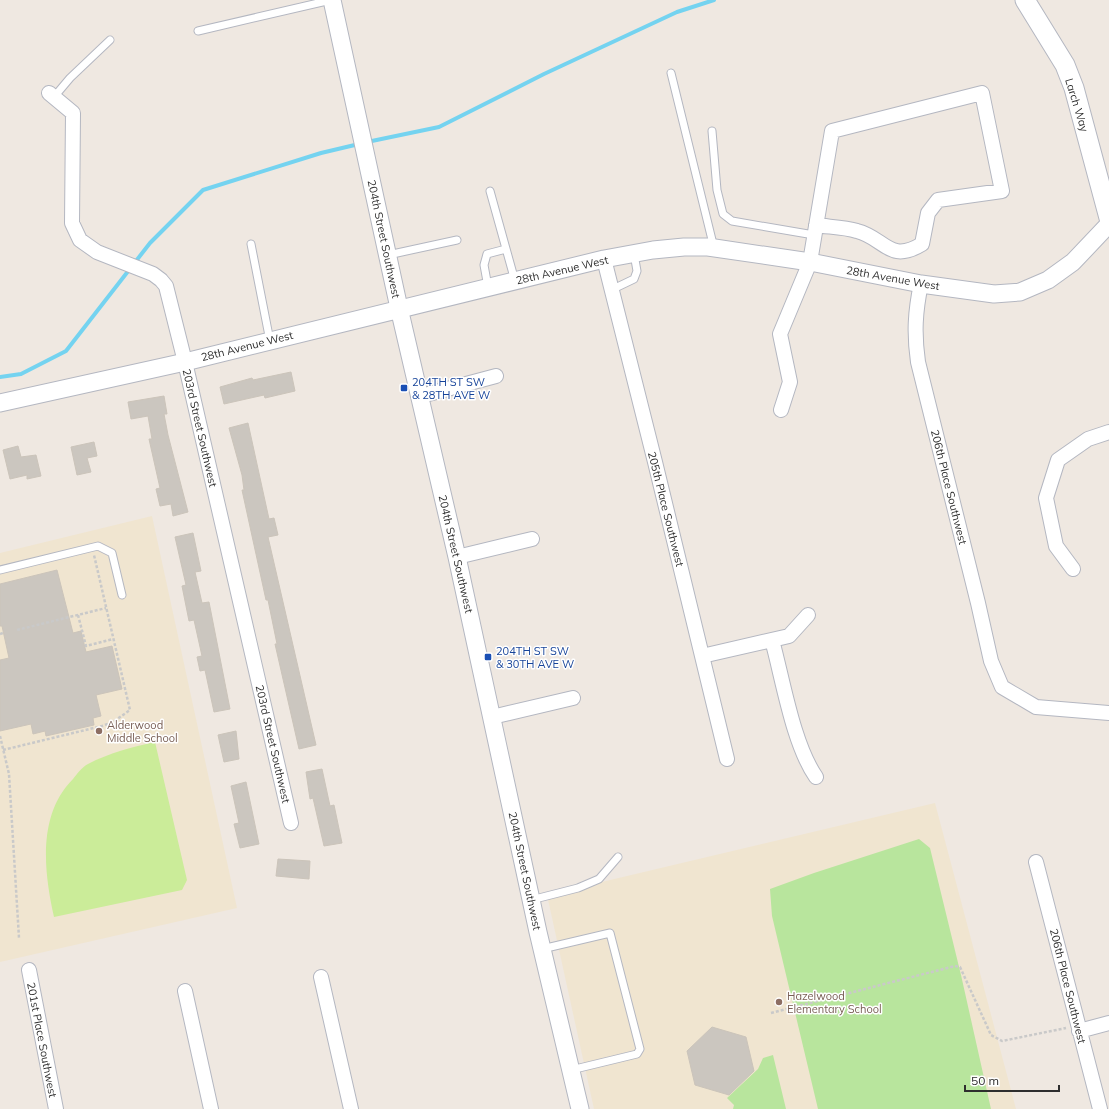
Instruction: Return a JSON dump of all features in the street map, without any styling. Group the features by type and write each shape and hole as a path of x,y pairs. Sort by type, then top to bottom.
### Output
{"main road":[{"name":"Larch Way","path":"1025,0 1065,65 1080,112 1109,218"}],"street":[{"name":"204th Street Southwest","path":"332,0 387,255 457,557 531,900 580,1109"},
{"path":"781,410 790,382 780,334 810,262 815,230 832,131 982,93 1002,191 938,200 928,213 922,244 910,251 892,251 858,231 815,230"},
{"name":"203rd Street Southwest","path":"52,95 73,113 72,223 80,240 97,252 153,274 166,286 185,362 291,823"},
{"name":"28th Avenue West","path":"0,403 185,362 399,308 604,260 684,247 714,248 810,262 921,284 994,294 1020,292 1048,280 1073,262 1109,224"},
{"name":"205th Place Southwest","path":"604,260 727,760"},
{"name":"206th Place Southwest","path":"921,284 915,315 914,339 918,362 991,661 1002,687 1036,707 1109,713"},
{"path":"420,396 496,376"},
{"path":"1074,569 1056,546 1046,498 1058,460 1088,439 1109,432"},
{"path":"457,557 532,539"},
{"path":"702,656 789,636 808,615"},
{"path":"772,640 798,738 807,764 816,777"},
{"path":"492,717 573,698"},
{"name":"206th Place Southwest","path":"1036,862 1100,1109"},
{"name":"201st Place Southwest","path":"29,970 56,1109"},
{"path":"321,977 351,1109"},
{"path":"185,991 211,1109"},
{"path":"1079,1031 1109,1024"}],"lane":[{"path":"198,31 332,0"},
{"path":"52,95 110,40"},
{"path":"671,73 714,248"},
{"path":"712,131 717,190 723,214 732,221 815,230"},
{"path":"490,191 515,281"},
{"path":"387,255 457,240"},
{"path":"251,244 270,341"},
{"path":"488,287 484,265 487,254 506,249"},
{"path":"612,290 634,279 637,271 634,254"},
{"path":"0,570 98,546 112,553 122,595"},
{"path":"531,900 578,888 599,879 618,857"},
{"path":"542,949 610,933 640,1049 637,1054 571,1070"}],"path":[{"path":"3,750 102,726 113,722 130,710 92,548"},
{"path":"17,630 106,608"},
{"path":"78,615 86,646 113,639"},
{"path":"0,736 8,774 12,813 19,938"},
{"path":"771,1013 955,966 960,967 991,1035 997,1039 1002,1041 1070,1027 1079,1031"}],"shaded area":[{"name":"Alderwood Middle School","path":"152,516 237,908 0,962 0,553"},
{"name":"Hazelwood Elementary School","path":"935,803 1016,1109 594,1109 547,895"}],"green space":[{"path":"155,742 187,880 182,890 54,917 48,882 46,845 53,809 61,793 88,764 121,751"},
{"path":"919,839 930,848 961,975 991,1109 818,1109 772,916 770,889"},
{"path":"773,1055 786,1109 733,1109 734,1105 727,1098 758,1069 763,1058"}],"building":[{"path":"291,372 295,391 265,398 264,395 224,404 220,387 252,378 253,380"},
{"path":"164,396 167,414 164,414 168,435 188,512 173,516 171,504 160,506 156,489 160,488 149,439 152,439 148,416 131,419 128,402"},
{"path":"248,423 269,519 274,518 278,535 268,537 316,745 299,749 275,644 277,644 268,600 266,600 242,490 244,490 242,475 229,428"},
{"path":"94,442 97,456 87,458 91,472 77,475 71,447"},
{"path":"18,446 21,457 36,455 41,476 27,479 27,475 10,479 3,450"},
{"path":"193,533 201,571 195,572 202,603 209,602 230,709 214,712 205,670 200,671 197,657 202,656 194,620 189,621 182,586 186,585 175,537"},
{"path":"57,570 73,633 81,631 86,652 112,646 122,689 96,695 101,716 93,718 94,725 46,736 45,731 33,734 31,724 0,731 0,660 9,658 2,626 0,626 0,584"},
{"path":"236,731 239,759 224,762 218,735"},
{"path":"322,769 330,806 334,805 342,843 324,846 313,798 310,799 306,772"},
{"path":"246,782 259,844 240,848 234,824 239,823 231,786"},
{"path":"278,859 310,861 309,879 276,876"},
{"path":"712,1027 746,1037 754,1071 729,1095 695,1085 687,1051"}],"waterway":[{"path":"367,142 439,127 544,74 677,12 714,0"},
{"path":"0,377 21,374 66,351 150,243 203,190 321,153 359,144"}],"place":[{"name":"204TH ST SW & 28TH AVE W","path":"404,388"},
{"name":"204TH ST SW & 30TH AVE W","path":"488,657"},
{"name":"Alderwood Middle School","path":"99,731"},
{"name":"Hazelwood Elementary School","path":"779,1002"}]}
